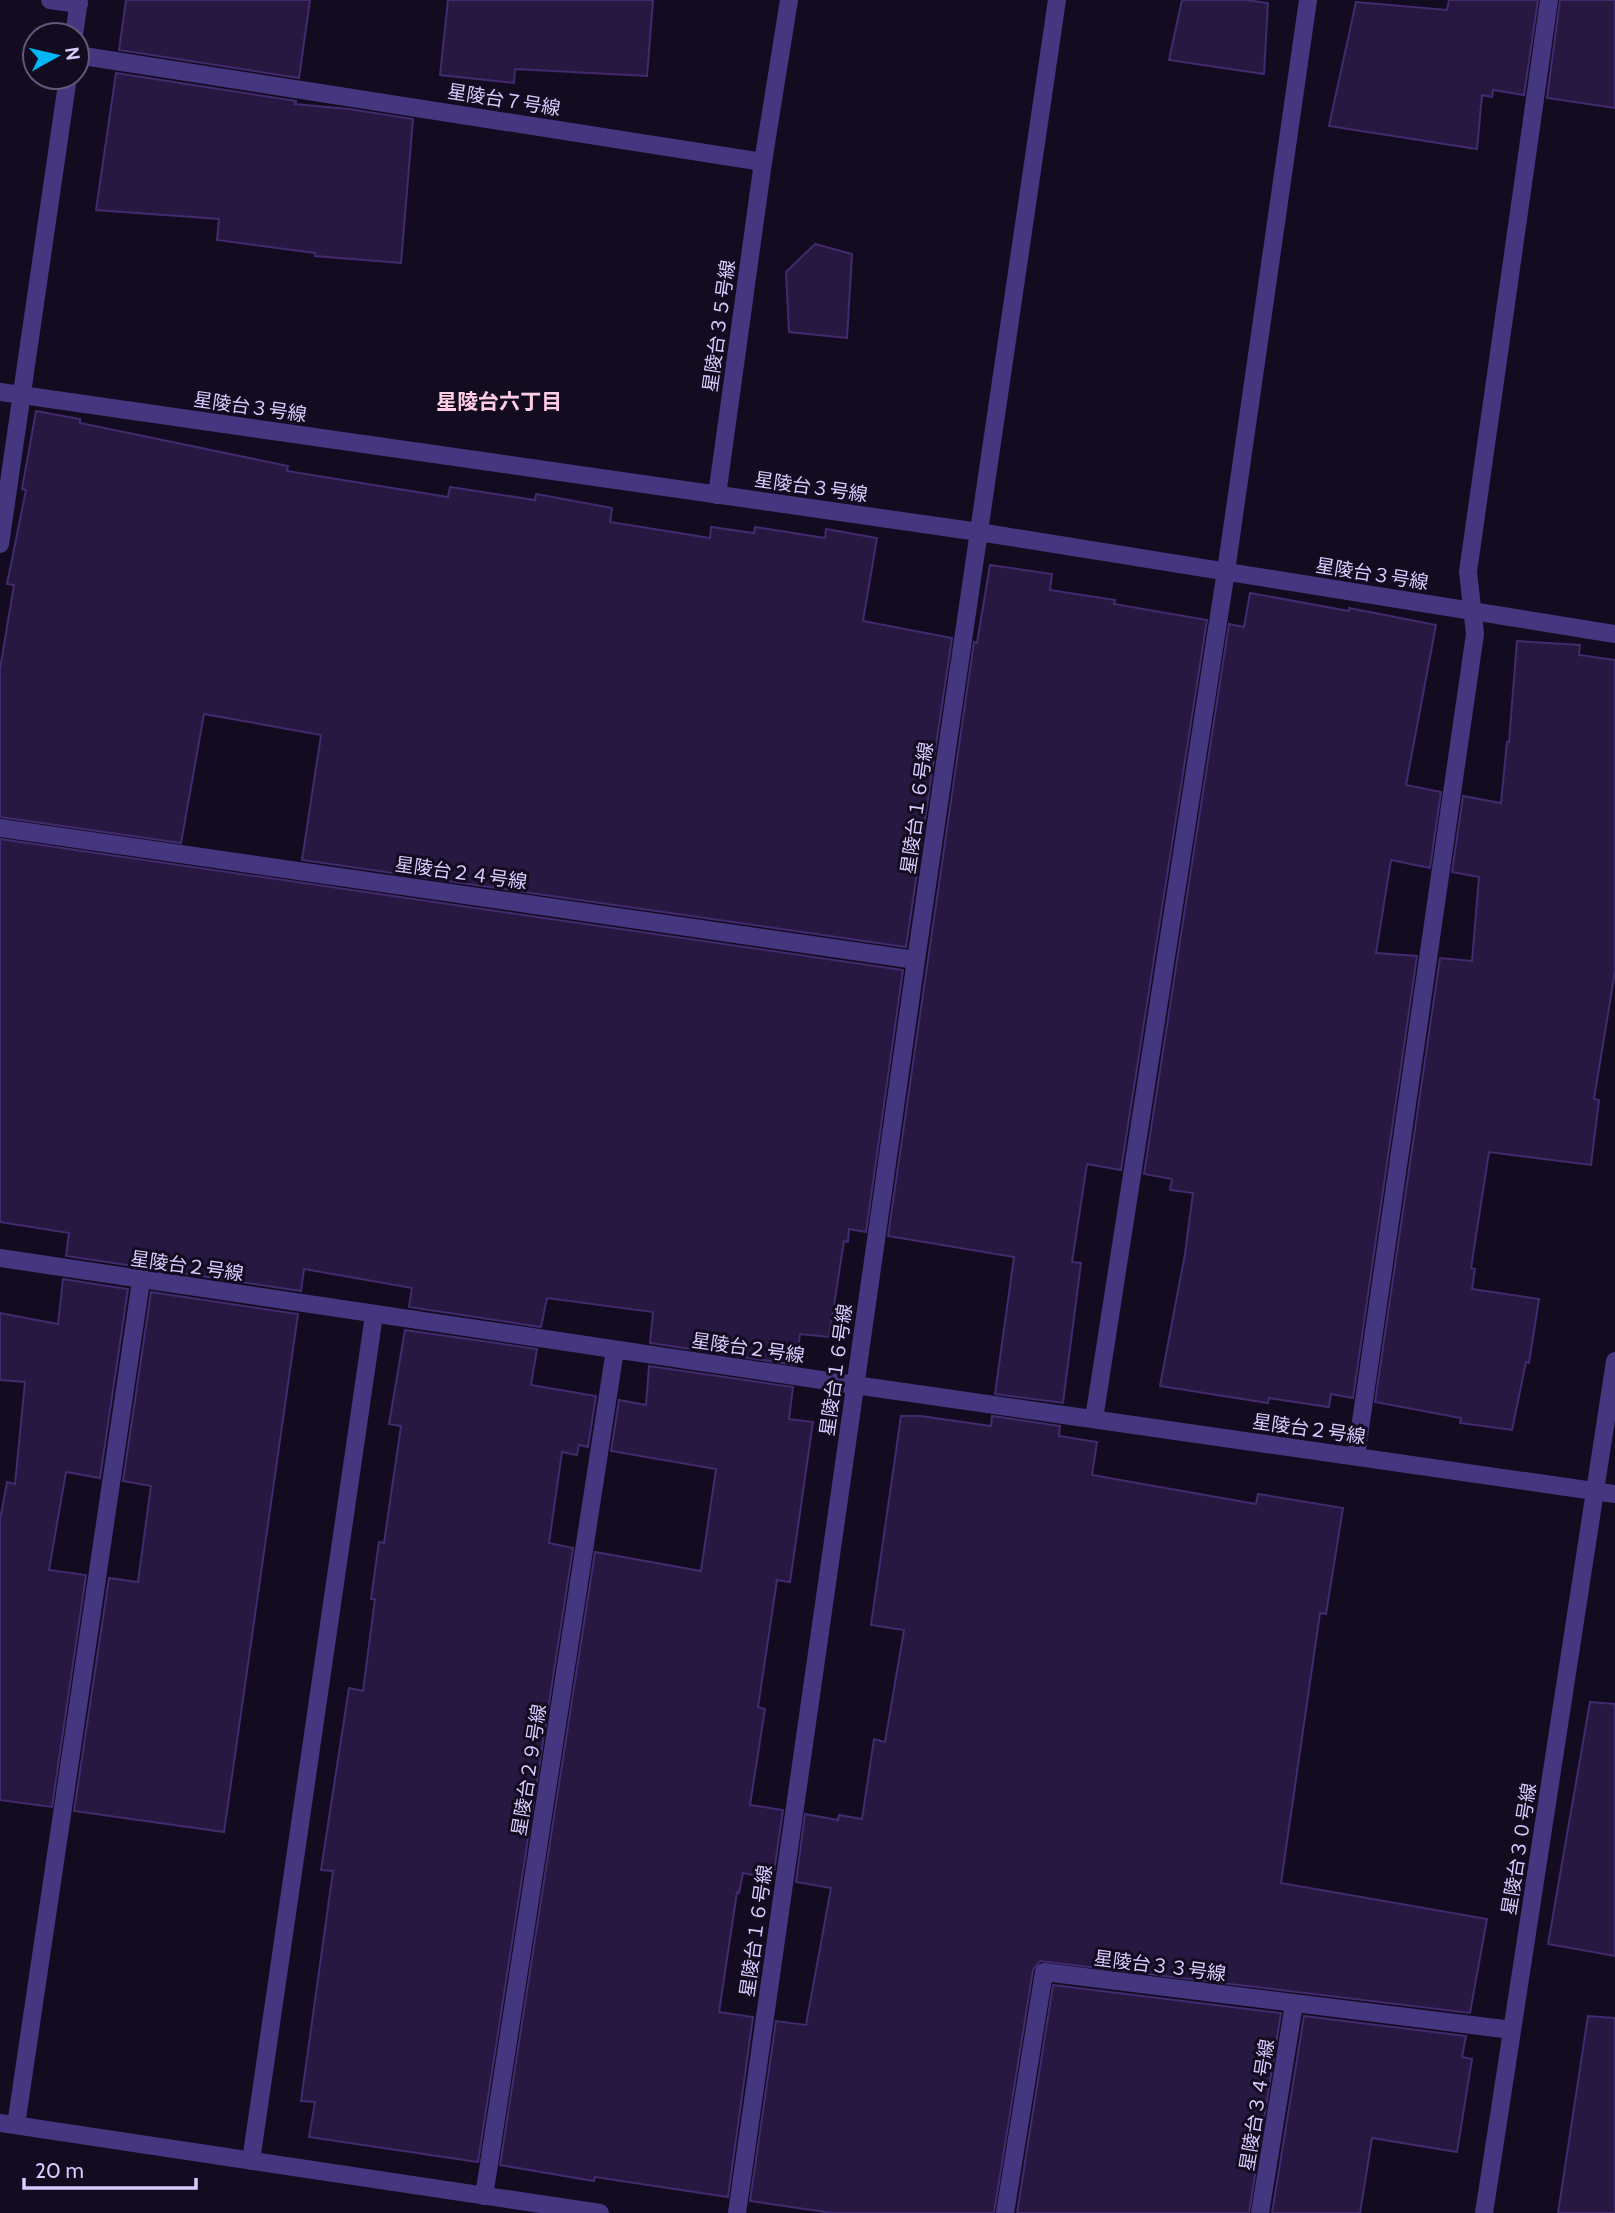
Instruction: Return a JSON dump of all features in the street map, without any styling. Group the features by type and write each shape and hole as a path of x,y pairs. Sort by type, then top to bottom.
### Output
{"street":[{"path":"50,0 79,2 76,21"},
{"path":"763,162 789,0"},
{"name":"星陵台１６号線","path":"737,2213 916,960 1057,0"},
{"path":"1094,1419 1226,571 1308,0"},
{"path":"1356,1456 1475,634 1468,572 1549,0"},
{"name":"星陵台７号線","path":"91,57 763,162"},
{"path":"0,544 66,91"},
{"name":"星陵台３５号線","path":"717,495 763,162"},
{"name":"星陵台３号線","path":"0,392 979,532 1615,634"},
{"name":"星陵台２４号線","path":"0,828 916,960"},
{"name":"星陵台２号線","path":"0,1258 141,1281 1615,1494"},
{"path":"141,1281 8,2124 600,2213"},
{"path":"251,2161 374,1315"},
{"name":"星陵台２９号線","path":"484,2196 615,1350"},
{"name":"星陵台３０号線","path":"1484,2213 1615,1361"},
{"name":"星陵台３３号線","path":"1005,2213 1044,1972 1512,2030"},
{"name":"星陵台３４号線","path":"1261,2213 1294,2004"}],"building":[{"path":"126,0 310,0 299,78 119,50"},
{"path":"448,0 653,0 647,76 515,69 514,83 440,75"},
{"path":"1182,0 1246,0 1268,3 1264,74 1169,60"},
{"path":"1449,0 1538,0 1524,95 1493,90 1492,97 1482,95 1477,149 1329,126 1356,2 1447,10"},
{"path":"1560,0 1615,0 1615,108 1547,98"},
{"path":"116,73 296,101 295,104 413,119 401,263 315,256 315,253 217,240 219,219 96,210"},
{"path":"815,244 852,254 847,338 789,332 786,272"},
{"path":"36,411 80,419 80,423 288,466 287,471 448,497 450,487 535,500 536,494 612,508 610,522 710,538 711,527 754,533 755,527 825,538 826,529 877,538 863,621 952,638 906,947 302,860 321,735 204,714 181,843 0,817 0,669 14,585 7,584 26,490 22,489"},
{"path":"990,565 1052,574 1050,590 1115,600 1114,604 1207,620 1121,1170 1087,1164 1072,1262 1081,1263 1063,1403 995,1394 1014,1257 888,1236 974,642 977,643"},
{"path":"1250,593 1436,625 1406,785 1441,792 1430,868 1391,860 1376,953 1417,956 1353,1398 1331,1394 1329,1407 1269,1398 1268,1403 1160,1386 1185,1254 1193,1193 1170,1190 1172,1179 1144,1174 1229,624 1244,627"},
{"path":"1517,641 1580,645 1579,655 1615,660 1615,971 1594,1099 1599,1100 1591,1165 1489,1152 1471,1268 1475,1269 1472,1289 1539,1299 1529,1363 1526,1362 1512,1430 1460,1423 1461,1418 1375,1402 1440,958 1472,961 1479,877 1452,872 1463,796 1501,803"},
{"path":"0,839 903,970 866,1232 849,1229 848,1242 844,1241 829,1337 800,1334 796,1365 650,1343 653,1312 547,1298 541,1327 409,1307 412,1288 304,1269 301,1291 66,1256 69,1233 0,1222"},
{"path":"63,1279 128,1289 100,1478 66,1472 49,1570 86,1575 52,1807 0,1800 0,1520 7,1482 15,1484 25,1382 0,1380 0,1313 58,1324"},
{"path":"151,1292 298,1314 224,1832 74,1811 109,1578 138,1582 151,1486 123,1481"},
{"path":"405,1330 537,1349 531,1385 596,1396 588,1447 579,1445 577,1455 562,1452 549,1543 573,1548 478,2162 309,2137 315,2102 301,2101 333,1871 321,1870 349,1688 363,1691 375,1599 371,1599 379,1542 384,1543 401,1426 389,1424"},
{"path":"649,1366 793,1387 789,1419 813,1422 790,1582 777,1580 758,1707 765,1709 750,1805 783,1810 773,1879 743,1873 739,1893 737,1892 719,2012 753,2017 728,2197 595,2177 594,2181 500,2165 595,1552 701,1571 716,1469 611,1451 619,1400 646,1405"},
{"path":"901,1416 921,1416 991,1426 992,1416 1060,1426 1059,1436 1097,1442 1092,1475 1256,1504 1258,1494 1343,1508 1326,1614 1320,1613 1281,1883 1487,1919 1470,2013 1040,1961 1033,1970 994,2213 832,2213 750,2201 776,2021 806,2025 831,1888 796,1882 805,1814 838,1820 839,1815 862,1819 874,1739 885,1742 904,1630 871,1625"},
{"path":"1590,1702 1615,1704 1615,1956 1548,1944"},
{"path":"1053,1985 1281,2013 1249,2213 1017,2213"},
{"path":"1304,2016 1466,2036 1462,2057 1472,2059 1457,2152 1372,2138 1360,2213 1272,2213"},
{"path":"1588,2016 1615,2018 1615,2213 1558,2213"}],"district":[{"name":"星陵台六丁目","path":"499,401"}]}
